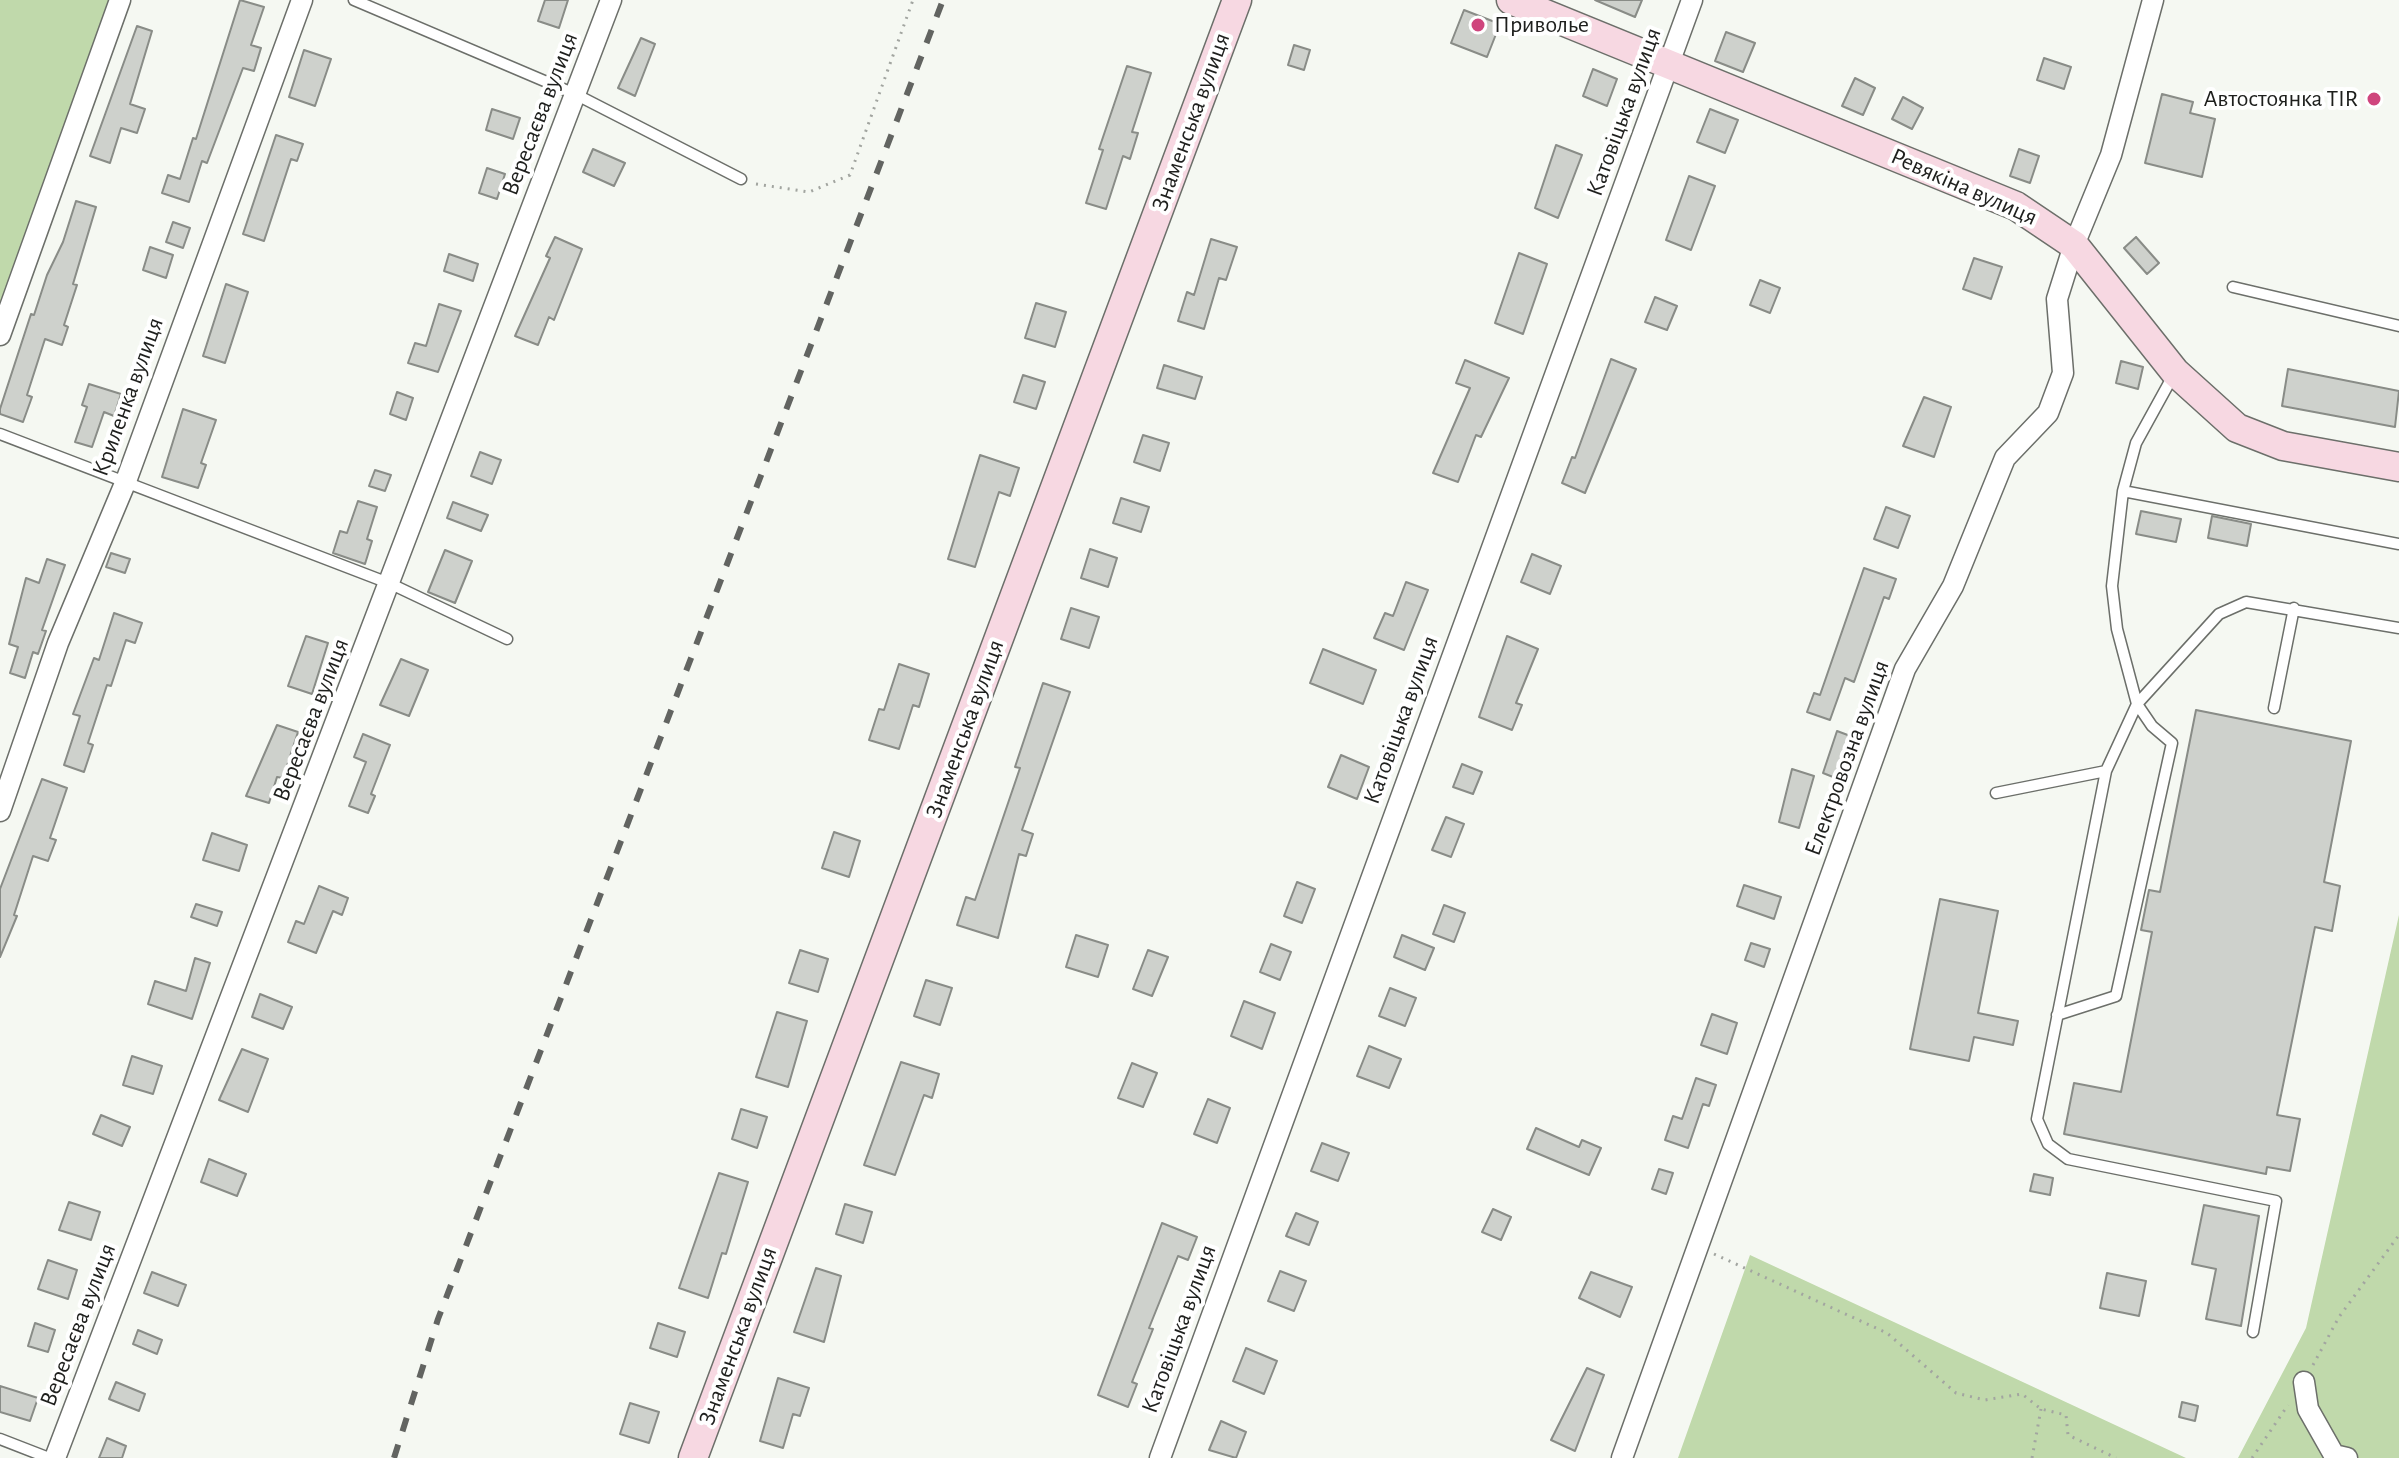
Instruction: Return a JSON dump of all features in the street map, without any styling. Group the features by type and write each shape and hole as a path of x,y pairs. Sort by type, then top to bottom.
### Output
{"main road":[{"name":"Знаменська вулиця","path":"693,1458 1237,0"},
{"name":"Ревякіна вулиця","path":"1511,0 2016,206 2074,245 2175,372 2237,428 2283,446 2399,467"}],"street":[{"path":"0,335 120,0"},
{"name":"Криленка вулиця","path":"0,811 58,643 126,481 302,0"},
{"name":"Вересаєва вулиця","path":"55,1458 391,584 611,0"},
{"name":"Катовіцька вулиця","path":"1160,1458 1692,0"},
{"name":"Електровозна вулиця","path":"1622,1458 1905,669 1953,586 2005,458 2048,413 2063,373 2057,299 2074,245 2111,155 2153,0"},
{"path":"2304,1382 2308,1409 2334,1455 2347,1458"}],"lane":[{"path":"354,0 575,94 741,179"},
{"path":"2233,287 2399,326"},
{"path":"2057,1015 2116,996 2172,743 2152,726 2137,704 2117,629 2112,586 2123,491 2136,443 2175,372"},
{"path":"0,434 391,584 507,639"},
{"path":"2123,491 2399,544"},
{"path":"2253,1332 2276,1201 2068,1159 2048,1144 2037,1119 2106,771 2137,704 2219,614 2246,602 2399,628"},
{"path":"2274,708 2294,608"},
{"path":"1996,793 2106,771"},
{"path":"0,1439 49,1458"}],"path":[{"path":"741,179 769,189 809,192 850,175 913,0"},
{"path":"2252,1458 2304,1382 2339,1317 2399,1235"},
{"path":"1699,1247 1887,1333 1956,1393 1985,1400 2022,1394 2041,1409 2066,1415 2068,1435 2116,1458"},
{"path":"2032,1458 2041,1409"}],"green space":[{"path":"0,0 120,0 0,335"},
{"path":"2399,915 2399,1458 2238,1458 2306,1328"},
{"path":"1750,1255 2186,1458 1678,1458"}],"building":[{"path":"240,0 264,7 251,45 261,48 254,71 243,68 207,163 202,161 189,202 162,193 168,175 180,179 193,138 196,139"},
{"path":"545,0 568,0 559,28 538,21"},
{"path":"1595,0 1642,0 1635,17"},
{"path":"1464,10 1500,24 1487,57 1451,43"},
{"path":"137,26 152,31 130,104 145,109 137,133 121,128 110,163 90,156"},
{"path":"1726,32 1755,43 1743,72 1715,61"},
{"path":"641,38 655,44 635,96 618,88"},
{"path":"1294,45 1310,50 1304,70 1288,65"},
{"path":"304,50 331,59 315,106 289,97"},
{"path":"2044,58 2071,67 2064,89 2037,80"},
{"path":"1127,66 1151,73 1132,132 1138,133 1130,159 1123,156 1106,209 1086,203 1103,150 1099,149"},
{"path":"1593,69 1617,79 1607,106 1583,96"},
{"path":"1855,78 1875,88 1863,115 1842,106"},
{"path":"2162,94 2193,102 2190,113 2215,119 2202,177 2145,163"},
{"path":"1903,97 1923,108 1912,129 1892,119"},
{"path":"492,109 520,118 513,139 486,130"},
{"path":"1710,109 1738,120 1725,153 1697,142"},
{"path":"276,135 303,144 297,161 291,159 264,241 243,234"},
{"path":"1556,145 1582,155 1558,218 1535,208"},
{"path":"593,149 625,163 614,186 583,172"},
{"path":"2019,149 2039,156 2030,183 2010,176"},
{"path":"487,168 505,174 497,199 479,193"},
{"path":"1689,176 1715,186 1691,250 1666,240"},
{"path":"76,201 96,207 73,284 77,285 64,325 68,327 62,345 45,339 27,395 32,397 23,422 0,414 0,409 31,314 34,315"},
{"path":"173,222 190,228 183,248 166,242"},
{"path":"555,237 582,249 554,320 549,317 538,345 515,336 550,258 546,256"},
{"path":"2136,237 2159,263 2147,274 2124,248"},
{"path":"1211,239 1237,247 1226,280 1219,278 1204,329 1178,321 1187,292 1194,295"},
{"path":"150,247 173,255 166,278 143,270"},
{"path":"1519,253 1547,264 1523,334 1495,323"},
{"path":"449,254 478,264 473,281 444,271"},
{"path":"1974,258 2002,267 1991,299 1963,289"},
{"path":"1760,280 1780,288 1770,313 1750,305"},
{"path":"226,284 248,292 225,363 203,356"},
{"path":"1655,297 1677,306 1667,330 1645,322"},
{"path":"1036,303 1066,312 1055,347 1025,338"},
{"path":"439,304 461,311 438,372 408,363 415,343 426,346"},
{"path":"1611,359 1636,369 1585,493 1562,483 1572,457 1575,458"},
{"path":"1465,360 1509,378 1481,437 1476,435 1458,482 1433,473 1470,388 1456,383"},
{"path":"2121,361 2143,367 2138,389 2116,383"},
{"path":"1164,365 1202,377 1195,399 1157,388"},
{"path":"2288,369 2399,391 2395,427 2282,406"},
{"path":"1023,375 1045,382 1036,409 1014,402"},
{"path":"89,384 121,394 114,416 104,412 92,447 75,442 87,407 82,405"},
{"path":"397,392 413,398 406,420 390,414"},
{"path":"1924,397 1951,407 1934,457 1903,446"},
{"path":"183,409 216,420 201,463 206,465 198,488 162,477"},
{"path":"1143,435 1169,443 1160,471 1134,462"},
{"path":"480,452 501,460 492,484 471,476"},
{"path":"980,455 1019,468 1010,496 999,492 975,567 948,559"},
{"path":"375,470 391,475 385,491 369,486"},
{"path":"1121,498 1149,507 1141,532 1113,523"},
{"path":"358,501 377,507 367,539 372,541 365,564 333,553 340,531 347,533"},
{"path":"453,502 488,515 481,531 447,518"},
{"path":"1886,507 1910,516 1898,548 1874,539"},
{"path":"2141,511 2181,519 2176,542 2136,534"},
{"path":"2212,516 2251,524 2247,546 2208,538"},
{"path":"1090,549 1117,558 1108,587 1081,578"},
{"path":"445,550 472,561 455,603 428,592"},
{"path":"111,553 130,559 125,573 106,567"},
{"path":"1532,554 1561,566 1550,594 1521,582"},
{"path":"47,559 65,565 42,630 46,631 38,654 33,652 25,678 10,673 18,647 9,644 26,578 39,583"},
{"path":"1864,568 1896,579 1889,599 1884,597 1854,682 1845,678 1830,720 1807,712 1814,693 1820,695"},
{"path":"1406,582 1428,590 1404,650 1374,638 1385,613 1393,616"},
{"path":"1071,608 1099,617 1089,648 1061,639"},
{"path":"114,613 142,623 135,643 126,640 111,686 107,685 88,743 93,745 84,772 64,765 80,716 73,714 94,658 99,660"},
{"path":"306,636 328,643 312,694 288,686"},
{"path":"1507,636 1538,649 1516,703 1522,705 1512,730 1479,717"},
{"path":"1323,649 1376,670 1363,704 1310,683"},
{"path":"401,659 428,670 409,716 380,705"},
{"path":"899,664 929,674 919,707 913,705 899,749 869,740 879,709 884,710"},
{"path":"1043,683 1070,692 1022,830 1033,834 1026,856 1019,854 998,938 957,925 966,897 975,900 1020,768 1015,767"},
{"path":"2196,710 2351,741 2324,882 2340,886 2332,931 2315,927 2277,1115 2300,1119 2290,1171 2267,1167 2266,1174 2064,1134 2074,1083 2121,1092 2152,932 2141,930 2149,890 2160,892"},
{"path":"277,725 298,732 283,778 277,777 269,803 246,796"},
{"path":"1837,731 1853,737 1838,779 1823,773"},
{"path":"363,734 390,745 371,794 375,796 368,813 349,806 366,762 354,757"},
{"path":"1341,755 1369,767 1357,799 1328,787"},
{"path":"1462,764 1482,772 1473,794 1453,787"},
{"path":"1792,769 1814,776 1799,828 1779,822"},
{"path":"42,779 67,788 50,838 56,840 48,861 33,856 14,915 17,916 0,957 0,889"},
{"path":"1446,817 1464,824 1451,857 1432,850"},
{"path":"834,832 860,841 849,877 822,868"},
{"path":"212,833 247,845 239,871 203,860"},
{"path":"1297,882 1315,889 1302,923 1284,916"},
{"path":"1744,885 1781,897 1774,919 1737,906"},
{"path":"319,886 348,898 342,915 333,911 316,953 288,942 296,921 304,924"},
{"path":"1940,899 1998,911 1978,1013 2018,1021 2013,1045 1974,1037 1969,1061 1910,1049"},
{"path":"196,904 222,912 217,926 191,917"},
{"path":"1444,905 1465,913 1454,942 1433,934"},
{"path":"1076,935 1108,945 1098,977 1066,967"},
{"path":"1402,935 1434,948 1425,970 1394,957"},
{"path":"1751,943 1770,949 1764,967 1745,960"},
{"path":"1271,944 1291,952 1280,980 1260,972"},
{"path":"800,950 828,959 818,992 789,983"},
{"path":"1148,950 1168,957 1152,996 1133,989"},
{"path":"195,958 210,963 192,1019 148,1004 155,981 186,991"},
{"path":"926,980 952,988 940,1025 914,1016"},
{"path":"1390,988 1416,998 1405,1026 1379,1016"},
{"path":"260,994 292,1007 283,1029 252,1017"},
{"path":"1244,1001 1275,1013 1262,1049 1231,1036"},
{"path":"777,1012 807,1021 788,1087 756,1077"},
{"path":"1712,1014 1737,1023 1727,1054 1701,1045"},
{"path":"1369,1046 1401,1059 1389,1088 1357,1076"},
{"path":"242,1049 268,1059 248,1112 219,1100"},
{"path":"132,1056 162,1066 153,1094 123,1085"},
{"path":"901,1062 939,1074 932,1098 924,1095 895,1175 864,1165"},
{"path":"1132,1063 1157,1073 1143,1107 1118,1098"},
{"path":"1696,1078 1716,1085 1709,1106 1703,1104 1688,1148 1665,1140 1673,1116 1682,1119"},
{"path":"1208,1099 1230,1108 1217,1143 1194,1134"},
{"path":"741,1109 767,1117 757,1148 732,1139"},
{"path":"101,1115 130,1127 122,1146 93,1134"},
{"path":"1536,1128 1579,1147 1582,1140 1601,1148 1589,1175 1527,1149"},
{"path":"1322,1143 1349,1153 1338,1181 1311,1171"},
{"path":"209,1159 246,1174 237,1196 201,1182"},
{"path":"1659,1169 1673,1173 1666,1194 1652,1189"},
{"path":"719,1173 748,1182 726,1254 722,1253 708,1298 679,1288"},
{"path":"2034,1174 2053,1178 2050,1195 2030,1191"},
{"path":"69,1202 100,1212 91,1240 59,1230"},
{"path":"845,1204 872,1212 863,1243 836,1234"},
{"path":"2204,1205 2259,1216 2241,1326 2206,1319 2216,1269 2192,1264"},
{"path":"1493,1209 1511,1217 1501,1240 1482,1232"},
{"path":"1296,1213 1318,1222 1309,1245 1286,1236"},
{"path":"1162,1223 1197,1237 1188,1260 1178,1256 1149,1328 1153,1329 1132,1382 1137,1384 1128,1407 1098,1395"},
{"path":"48,1260 77,1270 68,1299 38,1289"},
{"path":"816,1268 841,1276 824,1342 794,1332"},
{"path":"1280,1271 1306,1281 1294,1311 1268,1301"},
{"path":"152,1272 186,1285 178,1306 144,1293"},
{"path":"1591,1272 1632,1287 1620,1317 1579,1298"},
{"path":"2107,1273 2146,1281 2139,1316 2100,1308"},
{"path":"35,1323 55,1330 48,1352 28,1346"},
{"path":"658,1323 685,1332 677,1357 650,1348"},
{"path":"138,1330 162,1340 157,1354 133,1344"},
{"path":"1246,1348 1277,1361 1264,1394 1233,1381"},
{"path":"1587,1368 1604,1375 1575,1451 1551,1440"},
{"path":"778,1378 809,1388 800,1416 793,1414 783,1448 760,1441"},
{"path":"116,1382 145,1394 139,1411 109,1399"},
{"path":"0,1386 38,1398 30,1421 0,1412"},
{"path":"2182,1402 2198,1406 2195,1421 2179,1417"},
{"path":"630,1403 659,1412 649,1443 620,1434"},
{"path":"1221,1421 1246,1432 1236,1458 1209,1450"},
{"path":"107,1438 126,1446 122,1458 99,1458"}],"railway":[{"path":"394,1458 438,1319 943,0"}],"place":[{"name":"Приволье","path":"1478,25"},
{"name":"Автостоянка TIR","path":"2374,99"}]}
